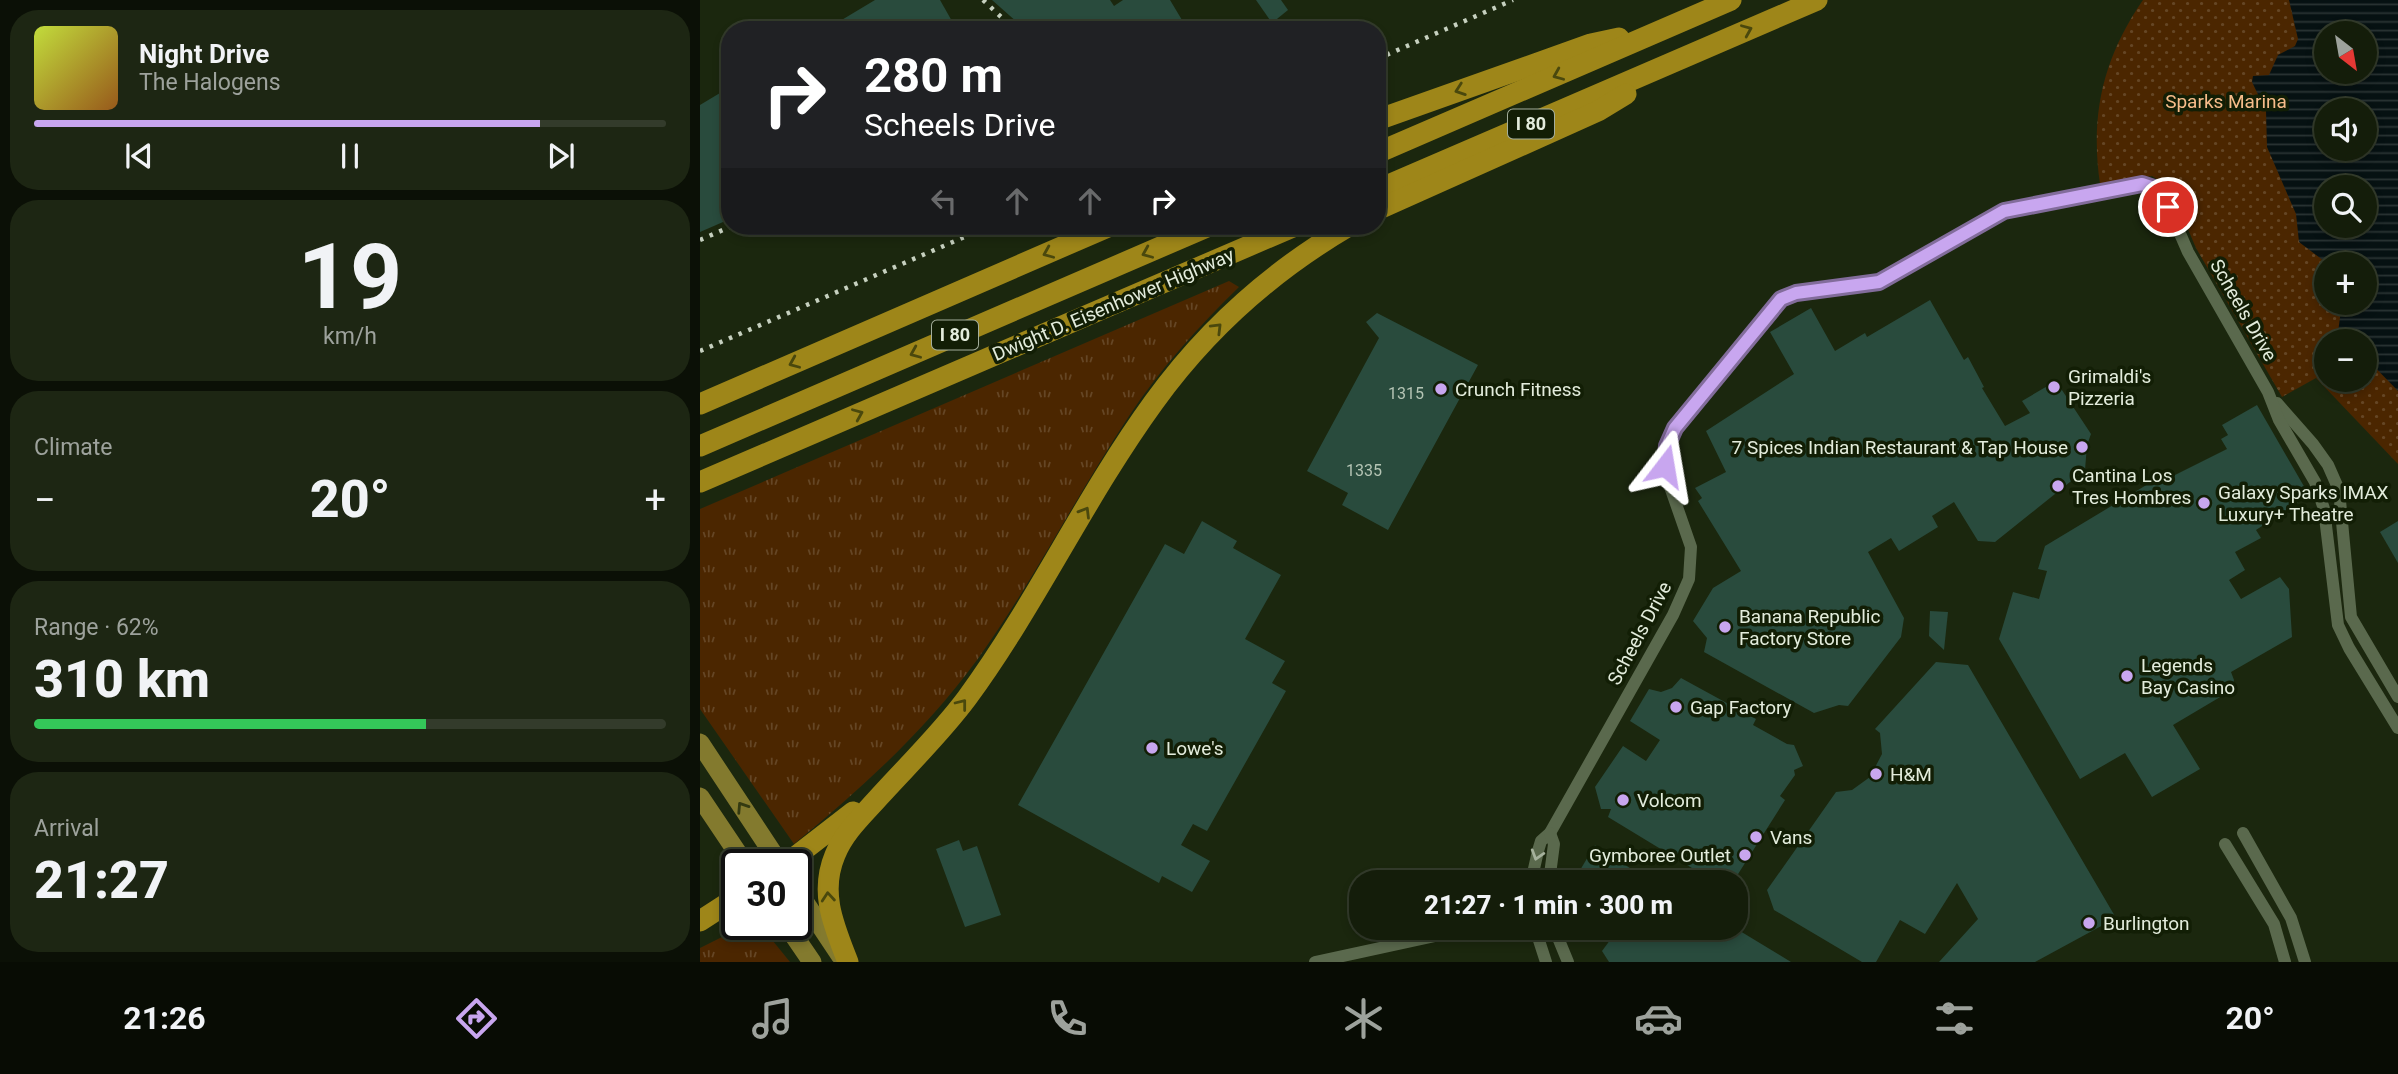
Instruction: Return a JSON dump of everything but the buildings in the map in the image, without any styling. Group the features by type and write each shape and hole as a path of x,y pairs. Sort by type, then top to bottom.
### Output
{"highway":[{"name":"I 80","path":"1386,149 1731,0"},
{"name":"I 80","path":"1386,186 1817,0"},
{"path":"1386,117 1591,44 1666,28"},
{"path":"1386,206 1598,111 1684,58"},
{"path":"700,404 1089,235"},
{"name":"Dwight D. Eisenhower Highway","path":"700,446 1188,235"},
{"name":"Dwight D. Eisenhower Highway","path":"700,482 1274,235"},
{"path":"846,962 828,903 827,882 834,856 850,829 967,699 1136,429 1174,376 1248,298 1287,267 1335,235"},
{"path":"700,491 796,441"},
{"path":"806,849 917,755"},
{"path":"700,921 721,907"}],"main road":[{"path":"700,743 770,849"},
{"path":"700,797 735,849"},
{"path":"812,912 846,962"},
{"path":"797,940 812,962"}],"street":[{"name":"Scheels Drive","path":"1534,870 1541,841 1550,833 1673,615 1689,579 1689,536 1665,466 1670,437 1762,319 1781,299 1796,293 1879,282 2004,211 2142,184 2162,194 2192,259 2268,392 2279,420 2319,495 2334,609 2342,633 2398,728"},
{"path":"2268,392 2313,444 2328,465 2339,490 2351,617 2398,698"},
{"path":"2342,633 2351,637 2398,714"},
{"path":"1550,833 1554,844 1551,870"},
{"path":"2243,834 2291,918 2305,962"},
{"path":"2225,844 2274,924 2285,962"},
{"path":"1315,962 1417,940"},
{"path":"1539,940 1546,962"},
{"path":"1559,940 1568,962"}],"green space":[{"name":"Sparks Marina","path":"2143,0 2398,0 2398,464 2329,392 2377,392 2377,329 2314,329 2314,379 2282,397 2196,248 2170,187 2152,176 2100,184 2097,159 2099,111 2109,66"},
{"path":"1229,281 1239,287 1181,349 1141,399 1017,600 957,686 892,758 794,844 700,709 700,509"},
{"path":"721,938 721,940 772,940 790,962 700,962 700,948"}],"shaded area":[{"path":"2289,0 2398,0 2398,391 2377,369 2377,329 2338,329 2340,315 2377,315 2377,252 2314,253 2299,242 2296,214 2267,147 2266,111 2252,82 2253,76 2269,75 2278,55 2295,46 2298,39"}],"railway":[{"path":"983,0 1005,21"},
{"path":"1386,55 1513,0"},
{"path":"700,240 721,231"},
{"path":"700,351 969,235"}],"place":[{"name":"Grimaldi's Pizzeria","path":"2054,387"},
{"name":"Crunch Fitness","path":"1441,389"},
{"name":"7 Spices Indian Restaurant & Tap House","path":"2082,447"},
{"name":"Cantina Los Tres Hombres","path":"2058,486"},
{"name":"Galaxy Sparks IMAX Luxury+ Theatre","path":"2204,503"},
{"name":"Banana Republic Factory Store","path":"1725,627"},
{"name":"Legends Bay Casino","path":"2127,676"},
{"name":"Gap Factory","path":"1676,707"},
{"name":"Lowe's","path":"1152,748"},
{"name":"H&M","path":"1876,774"},
{"name":"Volcom","path":"1623,800"},
{"name":"Vans","path":"1756,837"},
{"name":"Gymboree Outlet","path":"1745,855"},
{"name":"Burlington","path":"2089,923"}],"route":[{"path":"1665,466 1667,446 1675,428 1781,299 1796,293 1879,282 1993,216 2031,204 2142,184 2157,189 2168,207"}]}
